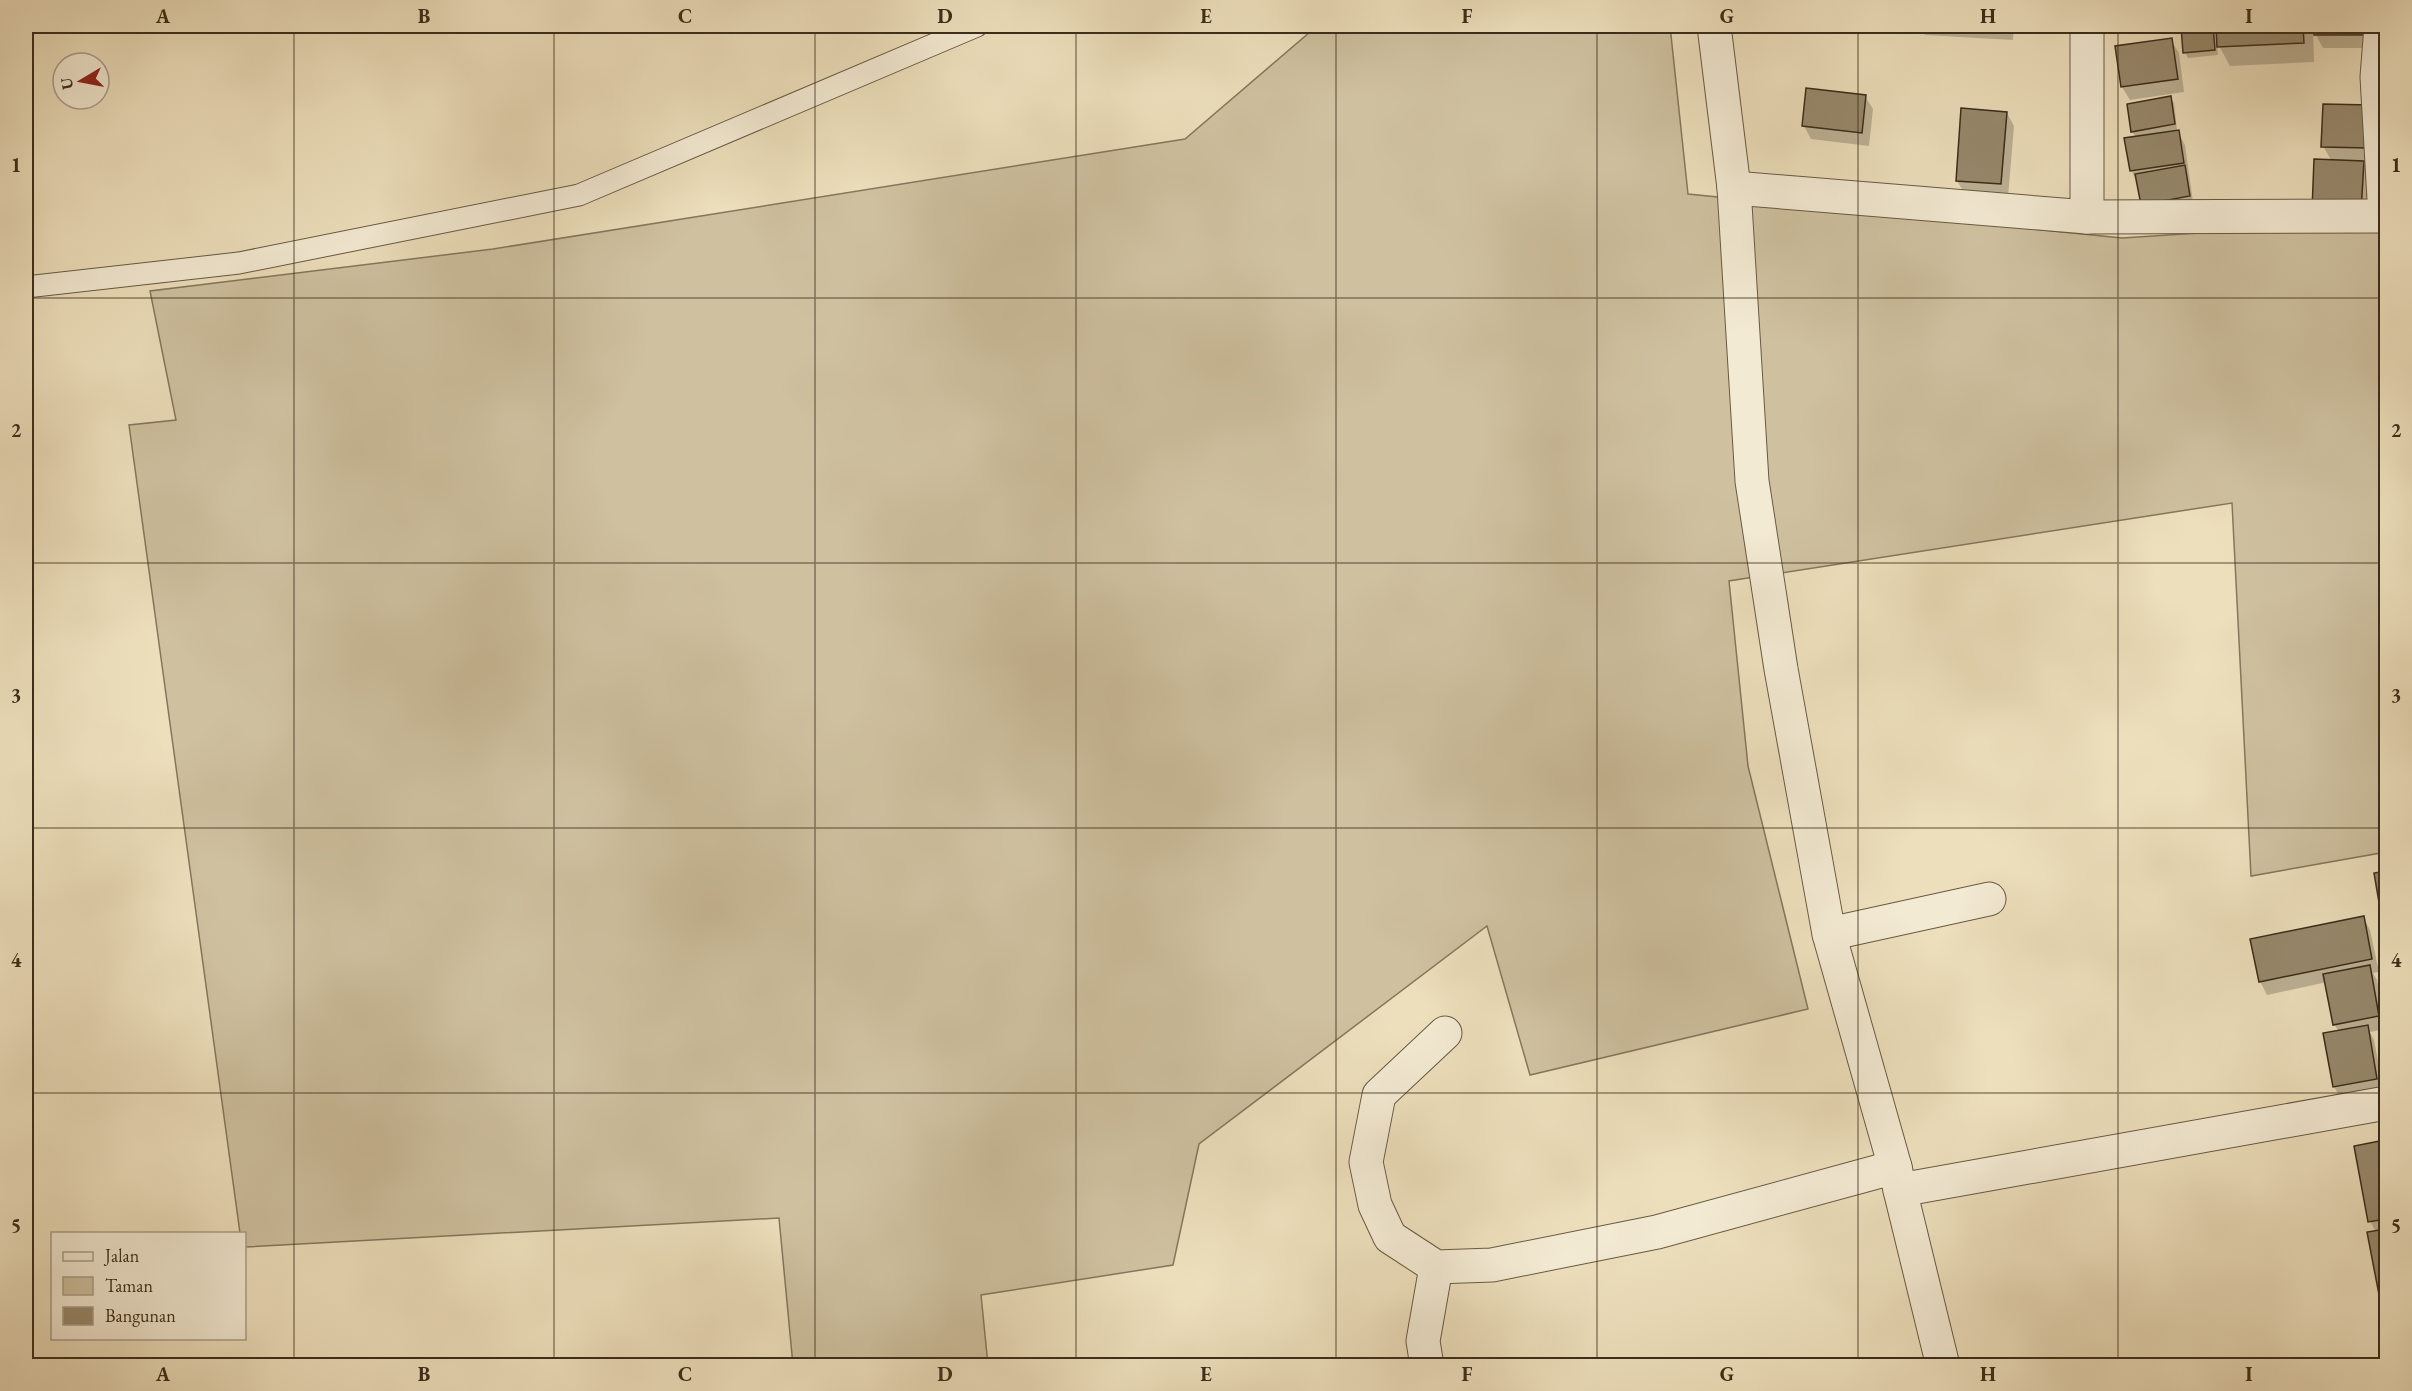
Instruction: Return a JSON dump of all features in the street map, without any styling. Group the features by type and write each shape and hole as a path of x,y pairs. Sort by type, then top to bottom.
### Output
{"street":[{"path":"1714,26 1734,188 1752,481 1781,669 1829,934 1898,1178 1943,1365"},
{"path":"2087,26 2087,217"},
{"path":"1734,188 2087,217 2364,214 2386,216 2377,77 2381,26"},
{"path":"1829,934 1989,899"},
{"path":"1445,1033 1379,1095 1366,1162 1375,1205 1390,1237 1436,1267 1492,1265 1657,1232 1898,1178 2386,1103"},
{"path":"1427,1365 1423,1341 1436,1267"}],"lane":[{"path":"26,287 239,263 579,195 977,26"}],"green space":[{"path":"1317,26 1670,26 1688,194 2122,238 2386,221 2386,852 2251,876 2232,503 1729,581 1748,766 1808,1009 1530,1075 1487,926 1199,1144 1173,1265 981,1295 988,1365 793,1365 779,1218 246,1247 246,1232 240,1232 129,425 176,420 150,291 493,249 1185,139"}],"building":[{"path":"2181,26 2213,26 2215,50 2183,53"},
{"path":"2216,26 2303,26 2304,43 2217,47"},
{"path":"2314,26 2369,26 2369,35 2314,35"},
{"path":"2172,38 2178,79 2121,87 2115,46"},
{"path":"1806,88 1866,95 1862,133 1802,126"},
{"path":"2171,96 2175,124 2131,132 2127,104"},
{"path":"2323,104 2371,105 2369,148 2321,147"},
{"path":"1961,108 2007,112 2001,184 1956,181"},
{"path":"2179,130 2184,163 2130,171 2124,138"},
{"path":"2314,159 2364,161 2361,212 2312,210"},
{"path":"2185,165 2190,196 2141,205 2135,174"},
{"path":"2386,871 2386,913 2381,914 2374,873"},
{"path":"2364,916 2372,959 2259,982 2250,939"},
{"path":"2370,965 2379,1016 2333,1025 2323,974"},
{"path":"2368,1025 2377,1079 2333,1087 2323,1033"},
{"path":"2386,1036 2386,1089 2379,1037"},
{"path":"2385,1140 2386,1219 2368,1222 2354,1146"},
{"path":"2386,1229 2386,1325 2385,1326 2367,1232"}]}
